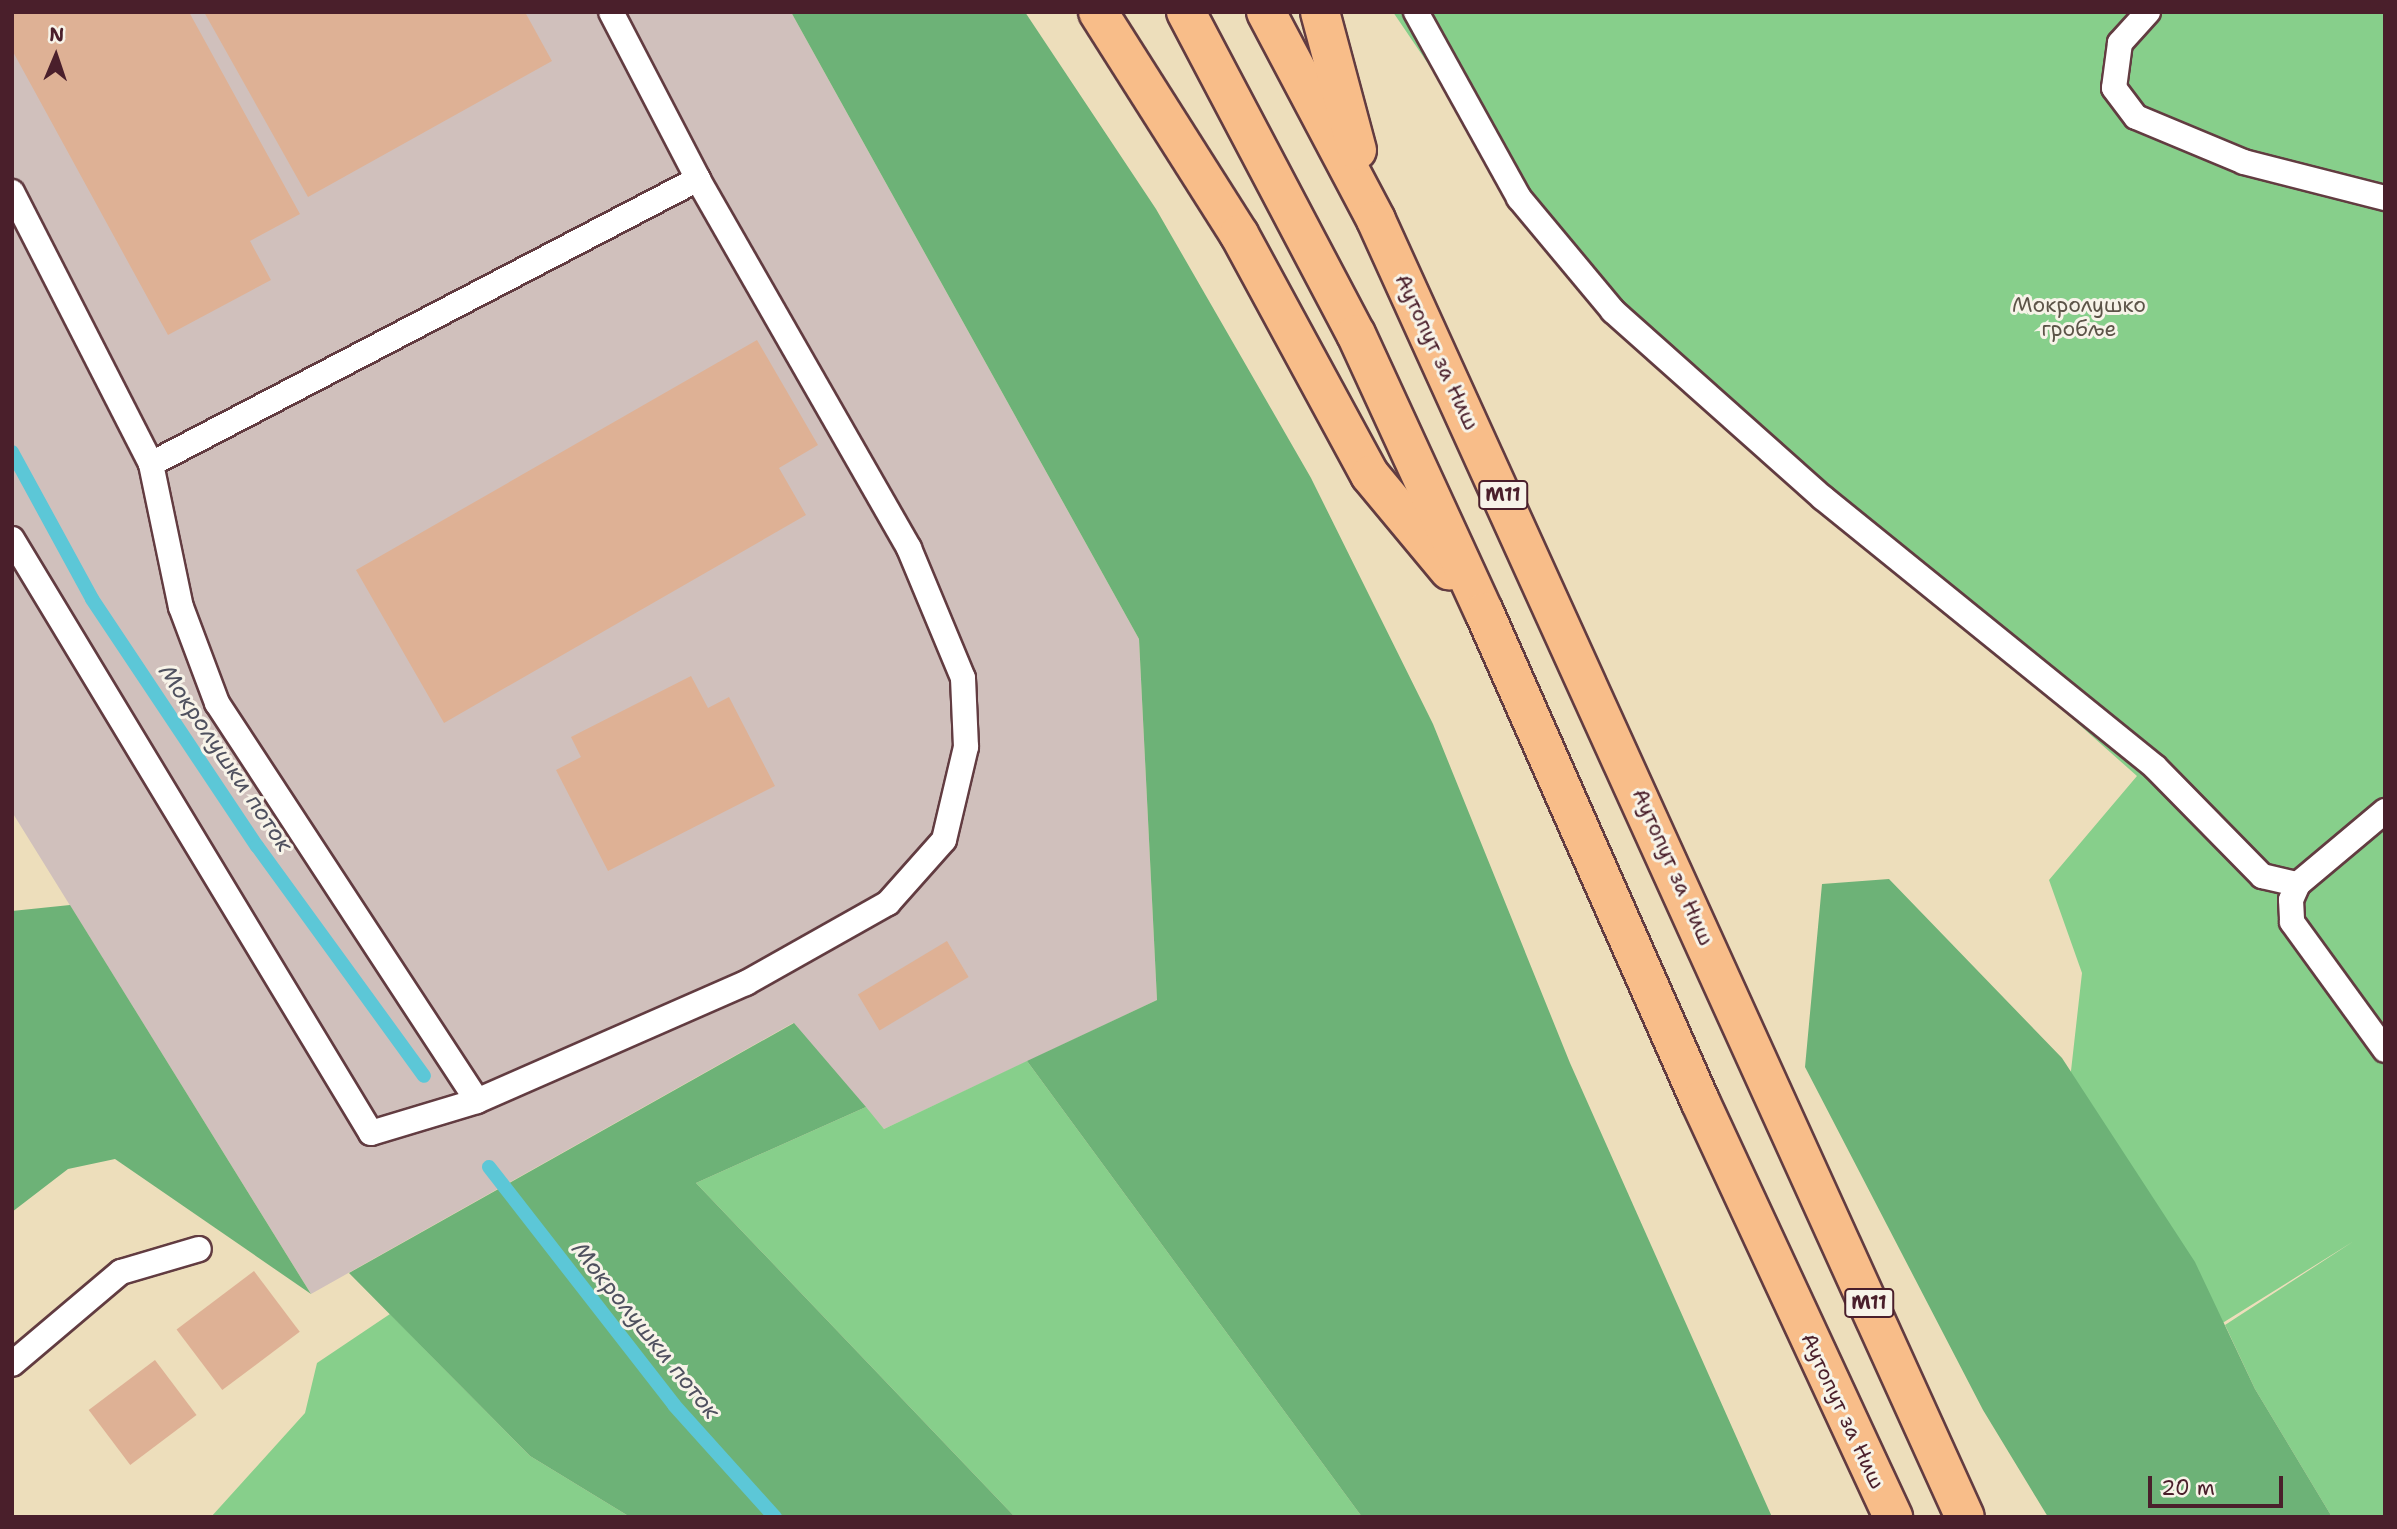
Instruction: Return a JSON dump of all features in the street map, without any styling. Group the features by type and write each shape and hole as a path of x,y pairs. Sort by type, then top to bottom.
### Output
{"highway":[{"path":"1098,12 1239,234 1370,475 1484,612"},
{"name":"Аутопут за Ниш","path":"1186,12 1356,334 1484,612 1705,1114 1893,1517"},
{"name":"M11","path":"1266,12 1376,220"},
{"path":"1320,12 1376,220"},
{"name":"Аутопут за Ниш","path":"1376,220 1965,1517"}],"lane":[{"path":"12,539 371,1133 477,1101 746,983 888,903 944,840 966,747 963,678 909,548 698,179 611,12"},
{"path":"1416,12 1519,198 1613,311 1823,498 2155,766 2262,876 2298,884"},
{"path":"2148,12 2120,43 2114,88 2136,117 2244,162 2385,198"},
{"path":"151,464 698,179"},
{"path":"12,192 151,464 181,607 217,703 477,1101"},
{"path":"2385,811 2298,884 2291,900 2292,922 2385,1050"},
{"path":"12,1364 121,1272 161,1256 199,1249"}],"shaded area":[{"path":"12,12 791,12 1139,639 1157,1000 884,1129 793,1023 311,1294 12,812"}],"green space":[{"path":"791,12 1025,12 1156,209 1311,478 1433,724 1570,1063 1772,1517 1362,1517 1027,1061 1157,1000 1139,639"},
{"name":"Мокролушко гробље","path":"1393,12 2385,12 2385,1517 2332,1517 2255,1389 2225,1325 2354,1241 2208,1332 2062,1151 2082,973 2049,880 2137,776 1613,311 1519,198"},
{"path":"1889,879 2062,1058 2195,1262 2255,1389 2332,1517 2048,1517 1983,1410 1805,1067 1822,884"},
{"path":"70,905 311,1294 115,1159 68,1169 12,1212 12,911"},
{"path":"794,1023 866,1107 696,1183 1015,1517 630,1517 530,1456 349,1273"},
{"path":"1027,1061 1362,1517 1015,1517 696,1183 866,1107 884,1129"},
{"path":"390,1314 530,1456 630,1517 211,1517 305,1413 317,1363"}],"building":[{"path":"12,12 189,12 300,214 250,241 271,280 168,335 12,50"},
{"path":"204,12 525,12 552,61 308,197"},
{"path":"757,340 818,445 779,468 806,515 444,723 356,570"},
{"path":"691,676 708,708 729,697 775,786 608,871 556,770 581,757 571,737"},
{"path":"947,941 969,977 879,1031 858,995"},
{"path":"254,1271 300,1332 222,1390 177,1329"},
{"path":"155,1360 197,1415 130,1465 89,1410"}],"waterway":[{"name":"Мокролушки поток","path":"12,452 92,599 257,846 424,1076"},
{"name":"Мокролушки поток","path":"489,1167 674,1405 775,1517"}]}
